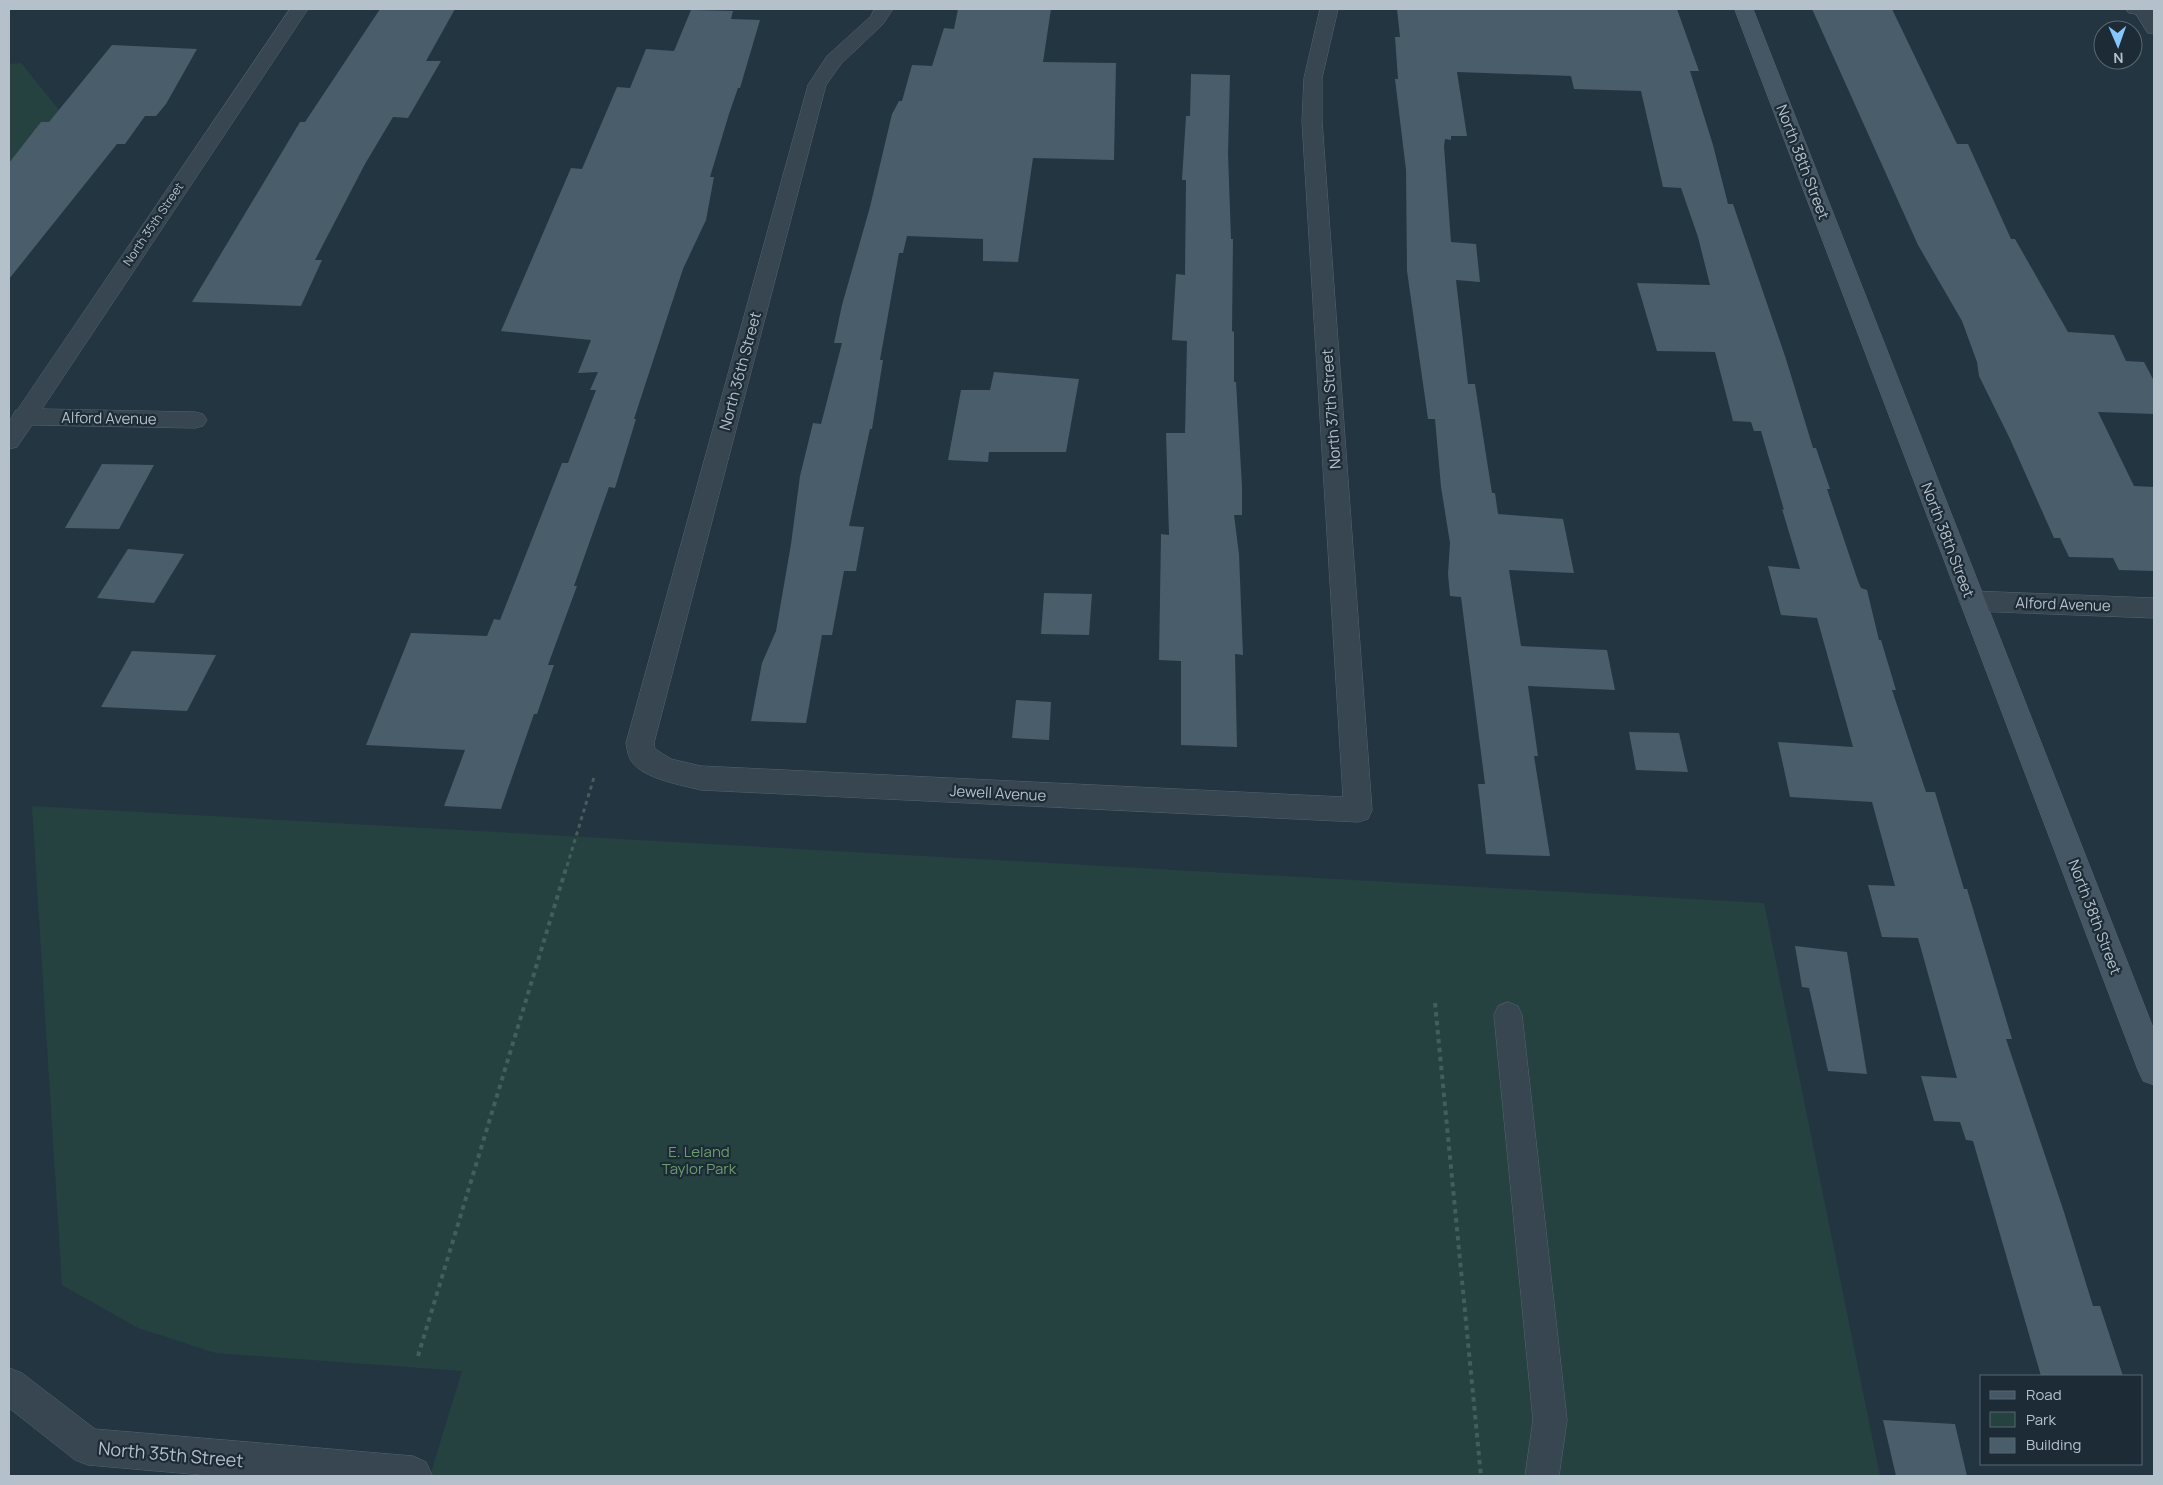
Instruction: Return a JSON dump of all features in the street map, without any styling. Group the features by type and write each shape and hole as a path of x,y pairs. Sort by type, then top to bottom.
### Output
{"street":[{"name":"North 35th Street","path":"9,441 23,417 299,9"},
{"name":"North 36th Street","path":"642,755 640,743 817,85 834,60 877,20 884,9"},
{"name":"North 37th Street","path":"1329,9 1314,78 1312,121 1358,810"},
{"name":"North 38th Street","path":"1744,9 2154,1070"},
{"name":"Alford Avenue","path":"23,417 195,420"},
{"name":"Alford Avenue","path":"1972,601 2154,608"},
{"name":"Jewell Avenue","path":"642,755 664,768 702,778 1358,810"},
{"name":"North 35th Street","path":"9,1386 88,1447 413,1475"}],"lane":[{"path":"2143,10 2154,30"},
{"path":"1508,1015 1550,1420 1542,1476"}],"path":[{"path":"418,1356 595,774"},
{"path":"1435,1003 1481,1476"}],"green space":[{"path":"21,63 59,110 9,204 9,64"},
{"name":"E. Leland Taylor Park","path":"32,806 1764,903 1880,1476 430,1476 462,1371 216,1353 138,1328 62,1285"}],"building":[{"path":"380,9 455,9 426,61 441,61 408,118 393,117 365,164 315,260 322,260 301,306 192,302 300,122 305,122"},
{"path":"958,9 1051,9 1043,62 1116,63 1114,160 1033,158 1018,262 983,261 983,239 907,236 903,253 899,253 880,360 883,360 872,429 870,429 849,526 864,527 856,571 844,571 832,635 822,635 806,723 751,721 762,663 776,631 791,544 800,476 813,423 821,424 842,343 834,343 842,305 870,207 892,114 899,101 902,101 912,65 932,66 944,28 954,29"},
{"path":"1397,9 1677,9 1699,71 1690,71 1713,145 1728,204 1733,204 1786,359 1813,448 1816,448 1830,489 1827,489 1858,581 1861,588 1867,590 1879,640 1881,640 1896,690 1892,690 1926,792 1935,792 1964,889 1967,889 2012,1039 2006,1039 2064,1212 2093,1306 2100,1306 2123,1375 2041,1375 1973,1141 1966,1140 1960,1122 1934,1121 1921,1076 1957,1078 1918,938 1882,937 1868,885 1895,886 1872,802 1790,797 1778,742 1853,747 1817,618 1781,615 1768,566 1800,569 1761,431 1754,431 1751,422 1733,421 1715,352 1657,351 1637,283 1710,285 1698,237 1681,188 1663,187 1641,91 1574,89 1571,76 1457,72 1467,136 1451,136 1451,140 1445,139 1444,146 1451,242 1476,244 1480,282 1456,280 1468,384 1475,384 1492,493 1495,493 1498,514 1563,519 1574,573 1509,570 1521,646 1607,650 1615,690 1528,686 1538,756 1534,756 1550,856 1486,854 1478,784 1485,784 1461,597 1450,596 1448,574 1450,543 1441,487 1435,419 1428,419 1407,271 1406,170 1395,79 1398,79 1395,37 1400,37"},
{"path":"1812,9 1892,9 1957,144 1968,144 2011,239 2015,239 2068,332 2114,335 2126,361 2144,362 2154,381 2154,414 2098,412 2134,486 2154,487 2154,571 2119,570 2113,558 2069,557 2060,538 2054,538 2010,439 1979,376 1977,362 1962,321 1918,245"},
{"path":"691,10 733,11 731,19 760,20 740,88 738,88 729,114 710,177 714,177 706,220 683,269 634,419 636,419 615,488 609,487 574,586 577,586 548,665 554,665 537,714 534,714 501,809 444,806 465,750 366,745 411,633 487,636 494,619 500,620 562,463 568,463 596,390 590,390 598,372 578,373 591,340 501,331 571,168 582,169 617,87 630,88 646,49 674,51"},
{"path":"112,45 197,49 166,104 156,116 145,116 125,144 117,144 9,279 9,163 41,122 49,122"},
{"path":"1191,74 1230,75 1228,153 1231,239 1233,239 1232,331 1234,332 1234,382 1236,382 1242,486 1242,515 1234,515 1239,554 1243,655 1235,654 1237,747 1181,745 1181,661 1159,660 1161,534 1169,535 1166,433 1185,433 1187,341 1172,340 1176,274 1185,275 1186,180 1182,180 1186,116 1190,116"},
{"path":"994,372 1079,379 1066,452 989,452 988,462 948,460 961,390 990,390"},
{"path":"102,464 154,465 119,529 65,528"},
{"path":"128,549 184,554 154,603 97,598"},
{"path":"1044,593 1092,594 1089,635 1041,634"},
{"path":"132,651 216,655 187,711 101,707"},
{"path":"1016,700 1051,702 1049,740 1012,738"},
{"path":"1629,732 1679,733 1688,772 1636,770"},
{"path":"1795,946 1847,952 1867,1074 1828,1071 1809,988 1802,987"},
{"path":"1883,1420 1955,1424 1967,1476 1896,1476"}]}
